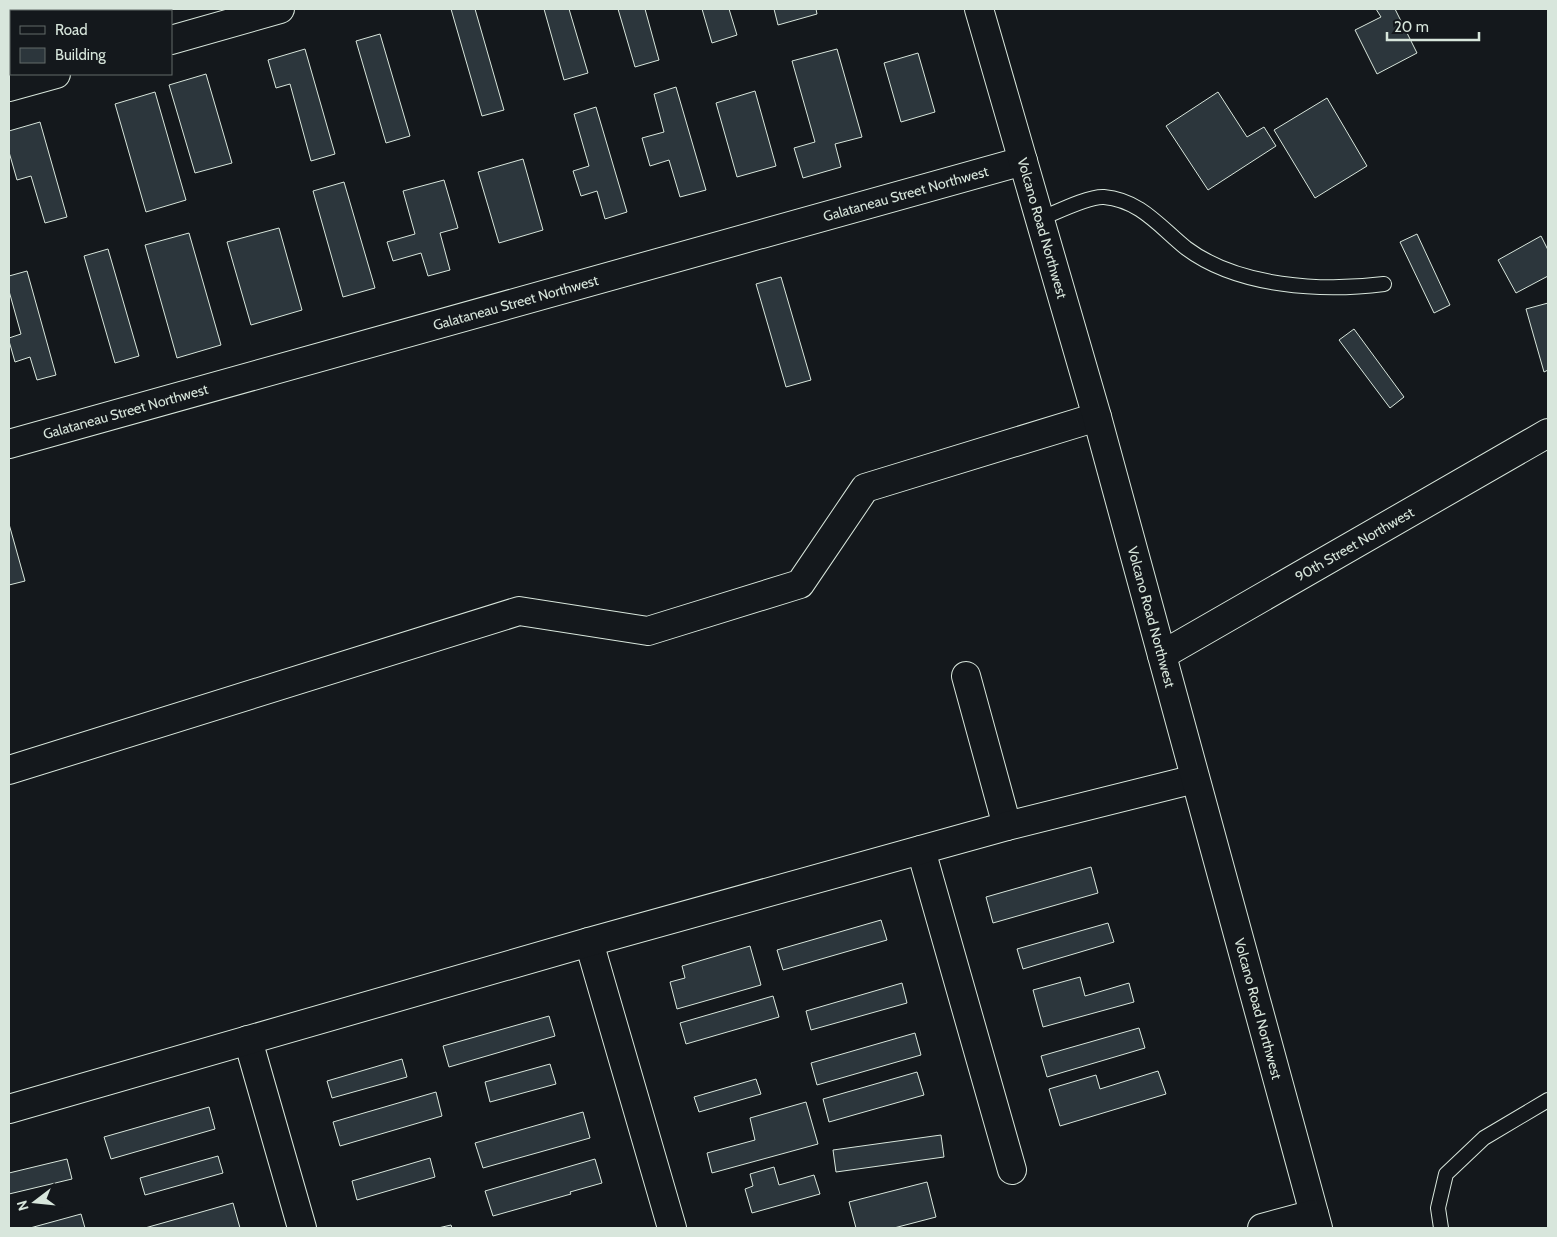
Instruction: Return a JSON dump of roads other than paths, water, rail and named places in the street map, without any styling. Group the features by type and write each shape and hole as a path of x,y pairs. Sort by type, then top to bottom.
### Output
{"street":[{"path":"172,40 280,9"},
{"name":"Volcano Road Northwest","path":"980,9 1097,417 1316,1221"},
{"path":"9,88 53,75"},
{"name":"Galataneau Street Northwest","path":"9,444 1023,161"},
{"path":"9,770 519,611 648,631 800,584 865,488 1097,417"},
{"name":"90th Street Northwest","path":"1162,655 1548,432"},
{"path":"966,676 1007,826"},
{"path":"9,1109 589,942 1007,826 1195,779"},
{"path":"921,850 1012,1170"},
{"path":"589,942 672,1228"},
{"path":"248,1040 302,1228"},
{"path":"1262,1228 1316,1221"}],"lane":[{"path":"1040,219 1081,202 1103,197 1133,205 1149,215 1188,249 1222,268 1257,280 1308,287 1352,288 1384,284"},
{"path":"1441,1228 1438,1208 1446,1174 1484,1138 1548,1100"}]}
